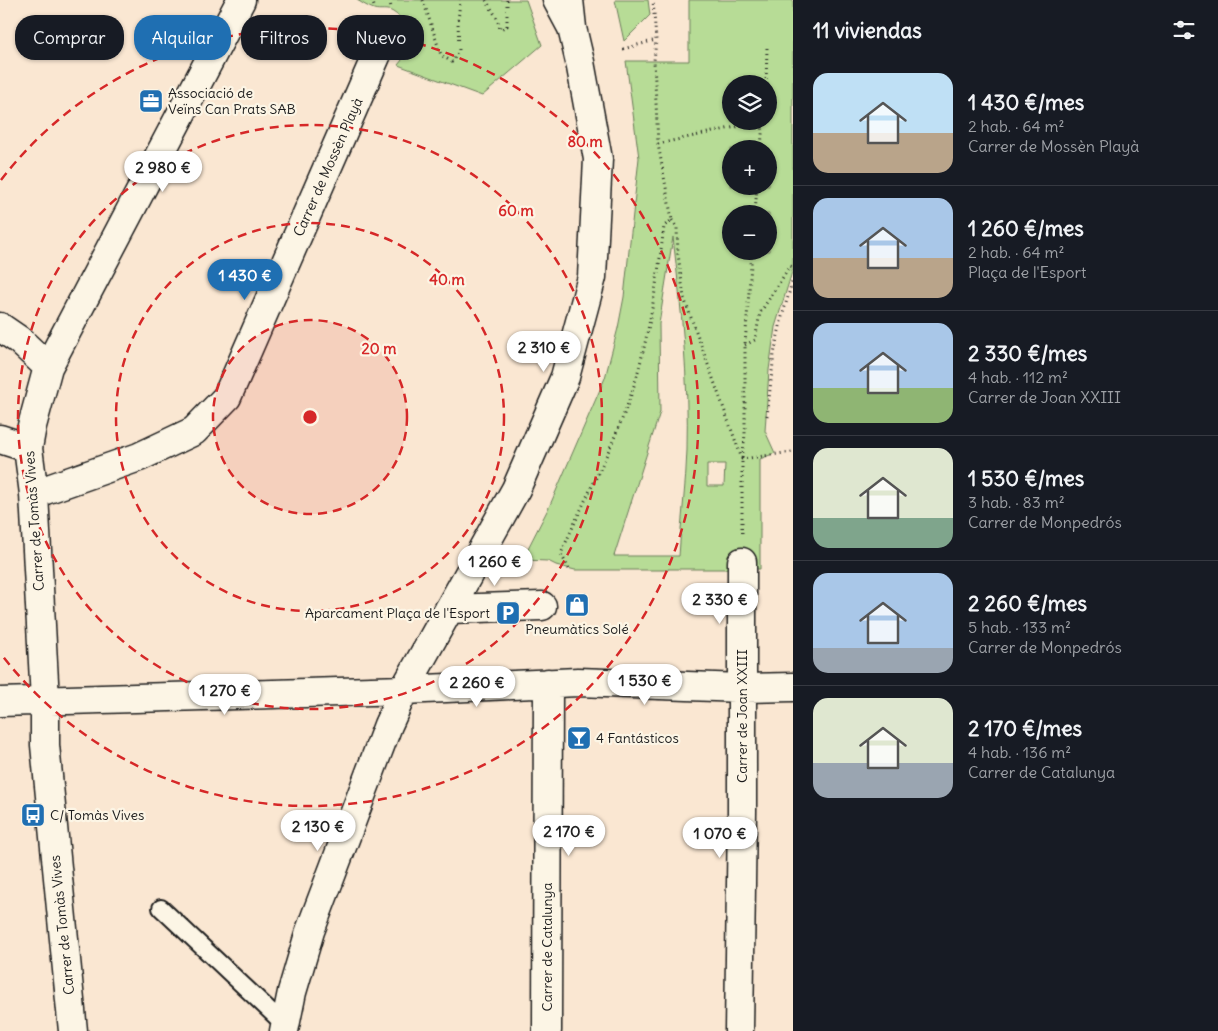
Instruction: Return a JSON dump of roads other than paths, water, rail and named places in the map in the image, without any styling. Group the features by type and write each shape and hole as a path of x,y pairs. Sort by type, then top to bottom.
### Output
{"street":[{"name":"Carrer de Tomàs Vives","path":"72,1031 45,745 45,700 34,494 28,448 48,367 241,0"},
{"path":"557,0 572,28"},
{"path":"285,1028 292,992 310,931 388,725 404,690 516,489 565,377 592,277 598,159 572,28 569,0"},
{"name":"Carrer de Mossèn Playà","path":"34,494 139,457 194,431 226,397 374,60"},
{"path":"0,327 19,340 48,367"},
{"path":"0,439 28,448"},
{"name":"Carrer de Joan XXIII","path":"739,1031 742,562"},
{"path":"449,609 542,606"},
{"path":"0,702 404,690 578,682 742,688 793,687"},
{"name":"Carrer de Catalunya","path":"547,1031 548,683"}],"lane":[{"path":"161,908 285,1028"}],"place":[{"name":"Associació de Veïns Can Prats SAB","path":"151,101"},
{"name":"Pneumàtics Solé","path":"577,605"},
{"name":"Aparcament Plaça de l'Esport","path":"508,613"},
{"name":"4 Fantásticos","path":"579,738"},
{"name":"C/ Tomàs Vives","path":"33,815"}]}
